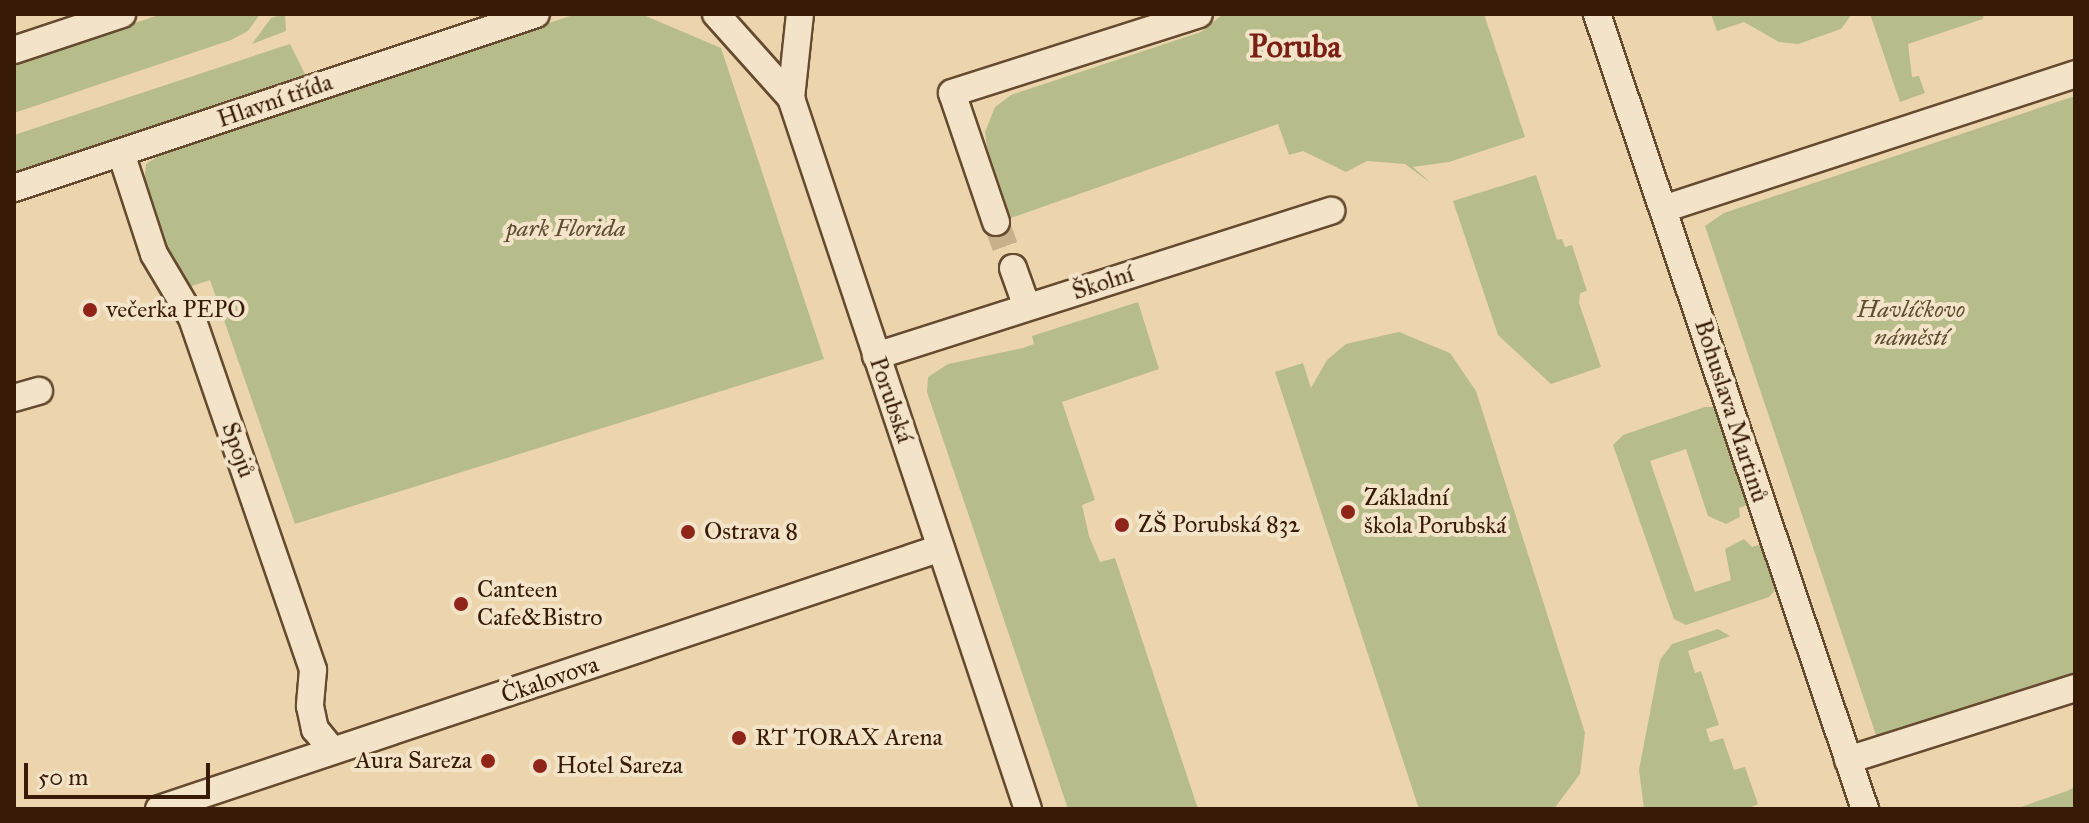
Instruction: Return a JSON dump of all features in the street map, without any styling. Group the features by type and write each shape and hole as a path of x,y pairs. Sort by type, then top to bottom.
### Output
{"street":[{"path":"14,50 122,14"},
{"name":"Hlavní třída","path":"14,188 536,14"},
{"name":"Porubská","path":"716,14 791,98 1028,809"},
{"path":"791,98 800,14"},
{"path":"996,222 952,93 1199,14"},
{"name":"Bohuslava Martinů","path":"1597,14 1865,809"},
{"path":"1663,209 2075,74"},
{"name":"Spojů","path":"121,153 154,254 198,332 313,670 310,706 315,729 333,751"},
{"name":"Školní","path":"876,356 1331,211"},
{"path":"1013,268 1027,307"},
{"path":"14,398 39,391"},
{"name":"Čkalovova","path":"159,809 941,548"},
{"path":"1848,760 2075,688"}],"green space":[{"path":"162,14 260,14 248,31 231,40 14,113 14,63"},
{"path":"285,14 286,31 252,44 271,18"},
{"name":"park Florida","path":"576,14 641,14 721,48 824,359 295,524 210,280 189,287 176,281 144,187 146,164 166,151"},
{"path":"1223,14 1484,14 1525,137 1449,162 1413,167 1432,184 1405,164 1367,161 1346,172 1303,151 1289,155 1278,124 1011,218 987,147 985,132 995,107 1011,95 1201,32"},
{"path":"1711,14 1852,14 1841,29 1798,44 1779,42 1744,22 1717,31"},
{"path":"1870,14 1984,14 1983,19 1908,44 1912,77 1919,76 1925,93 1900,102"},
{"path":"290,44 306,76 14,174 14,135"},
{"name":"Havlíčkovo náměstí","path":"2075,96 2075,679 1878,741 1705,226 1724,213"},
{"path":"1536,175 1557,240 1562,239 1565,247 1572,245 1587,291 1580,293 1579,303 1601,367 1551,384 1498,335 1453,201"},
{"path":"1138,302 1159,369 1062,402 1095,500 1082,505 1089,536 1100,562 1115,558 1198,809 1068,809 927,392 928,377 948,364 1023,348 1034,344 1032,336"},
{"path":"1399,332 1450,353 1476,391 1585,733 1580,774 1554,809 1419,809 1275,372 1303,363 1311,388 1327,360 1346,344"},
{"path":"1705,407 1717,407 1749,504 1739,508 1740,517 1726,524 1708,516 1686,449 1650,461 1695,592 1731,580 1725,549 1744,539 1752,547 1762,544 1777,588 1769,597 1686,625 1674,619 1613,445 1623,435"},
{"path":"1718,629 1730,636 1688,651 1695,673 1701,671 1719,725 1706,729 1710,742 1723,738 1734,770 1745,767 1758,804 1747,809 1644,809 1639,770 1660,660 1672,644"},
{"path":"2075,787 2075,809 2015,809 2067,791"}],"tunnel":[{"path":"996,222 1013,268"}],"place":[{"name":"večerka PEPO","path":"90,310"},
{"name":"Základní škola Porubská","path":"1348,512"},
{"name":"ZŠ Porubská 832","path":"1122,525"},
{"name":"Ostrava 8","path":"688,532"},
{"name":"Canteen Cafe&Bistro","path":"461,604"},
{"name":"RT TORAX Arena","path":"739,738"},
{"name":"Aura Sareza","path":"488,761"},
{"name":"Hotel Sareza","path":"540,766"}],"district":[{"name":"Poruba","path":"1295,47"}]}
